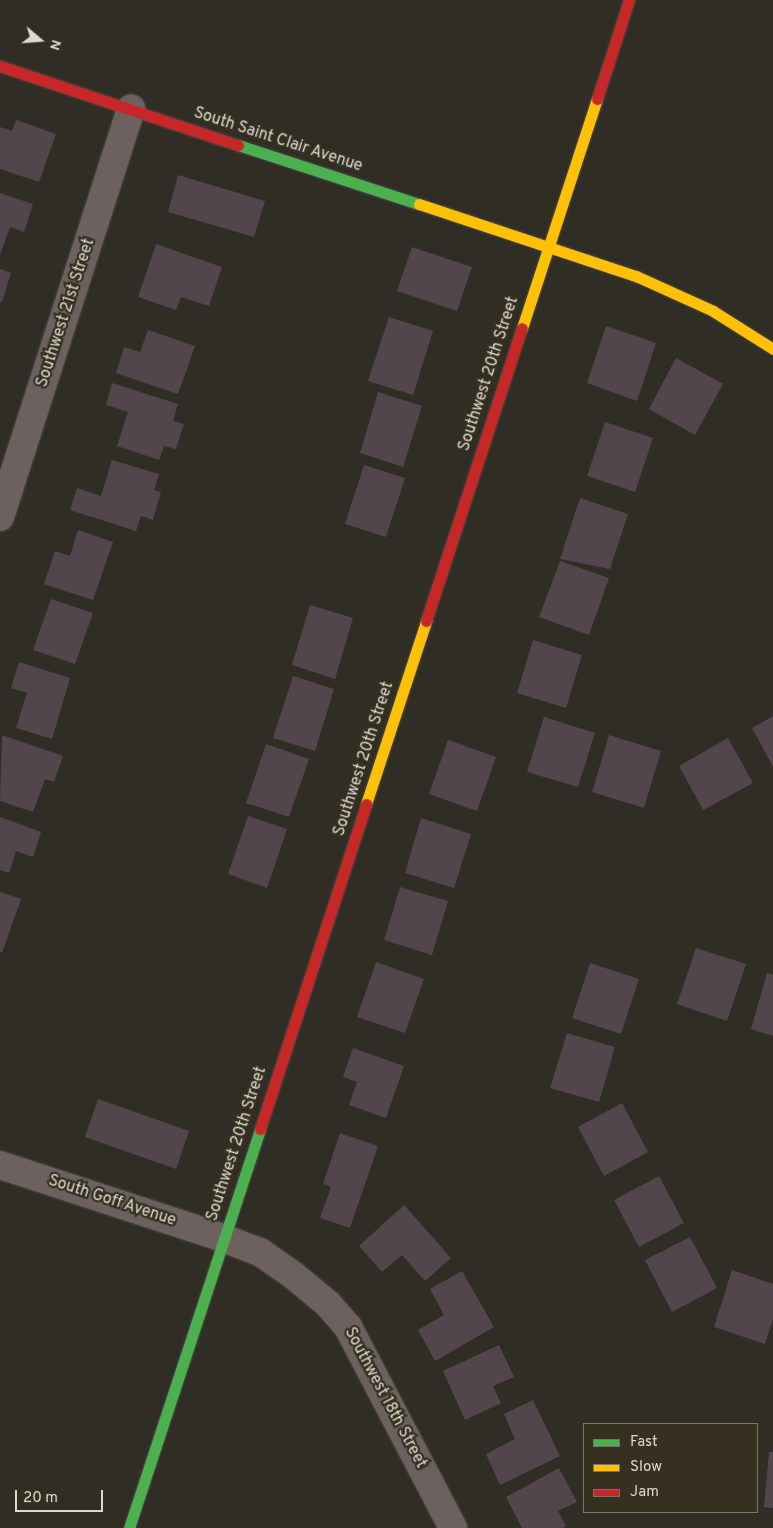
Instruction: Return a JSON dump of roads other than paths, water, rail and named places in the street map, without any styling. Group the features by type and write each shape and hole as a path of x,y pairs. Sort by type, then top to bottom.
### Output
{"street":[{"name":"Southwest 20th Street","path":"129,1528 436,591 547,245 629,0"},
{"name":"South Saint Clair Avenue","path":"0,66 547,245 636,276 713,311 773,348"},
{"name":"Southwest 21st Street","path":"0,517 131,109"},
{"name":"South Goff Avenue","path":"0,1165 223,1238"},
{"name":"Southwest 18th Street","path":"223,1238 260,1252 293,1275 328,1304 348,1327 452,1528"}]}
